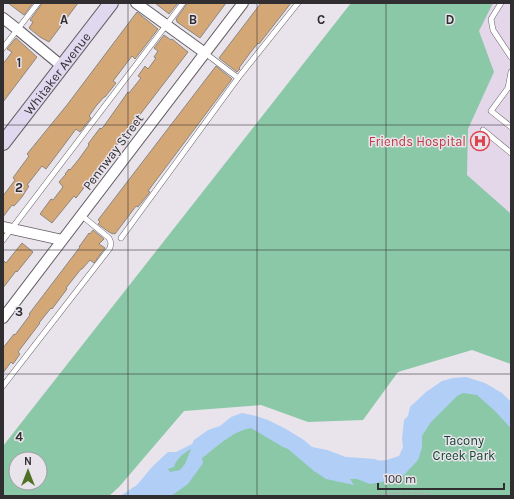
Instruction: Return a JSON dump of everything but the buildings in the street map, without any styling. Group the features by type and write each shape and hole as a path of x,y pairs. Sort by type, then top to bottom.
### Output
{"main road":[{"name":"Whitaker Avenue","path":"3,143 111,3"}],"street":[{"path":"136,3 205,53"},
{"name":"Pennway Street","path":"3,318 243,3"},
{"path":"3,18 63,67"},
{"path":"7,228 62,240"}],"lane":[{"path":"3,48 38,3"},
{"path":"3,240 7,228 183,3"},
{"path":"121,238 238,78 298,3"},
{"path":"501,3 491,19 493,30 511,57"},
{"path":"205,53 238,78"},
{"path":"511,72 510,89 491,112 511,127"},
{"path":"483,130 511,153"},
{"path":"3,386 110,248 111,243 109,238 81,215"}],"path":[{"path":"372,496 396,493 425,494 433,496"}],"shaded area":[{"name":"Friends Hospital","path":"419,3 511,3 511,228 464,178"}],"green space":[{"path":"351,3 493,3 479,31 494,72 468,129 467,175 511,214 511,364 472,350 398,372 363,420 308,422 261,405 184,411 119,487 109,496 3,496 3,446"},
{"name":"Tacony Creek Park","path":"468,383 511,410 511,496 130,496 158,466 244,418 328,461 411,463 432,394"}],"water":[{"path":"466,377 485,383 502,393 511,402 511,429 494,410 477,395 463,393 457,396 431,422 422,436 422,448 418,460 404,475 393,480 370,484 357,479 350,479 354,485 326,479 288,449 251,428 237,432 202,458 203,463 188,484 171,496 120,496 137,485 152,467 168,452 176,452 192,444 194,440 208,430 220,426 231,417 242,413 268,420 304,440 312,447 327,450 346,457 387,460 399,456 403,447 402,439 404,420 408,416 410,407 426,392 442,381","holes":["191,449 185,464 180,470 170,472 168,469 174,467 181,456"]}],"place":[{"name":"Friends Hospital","path":"480,141"}]}
